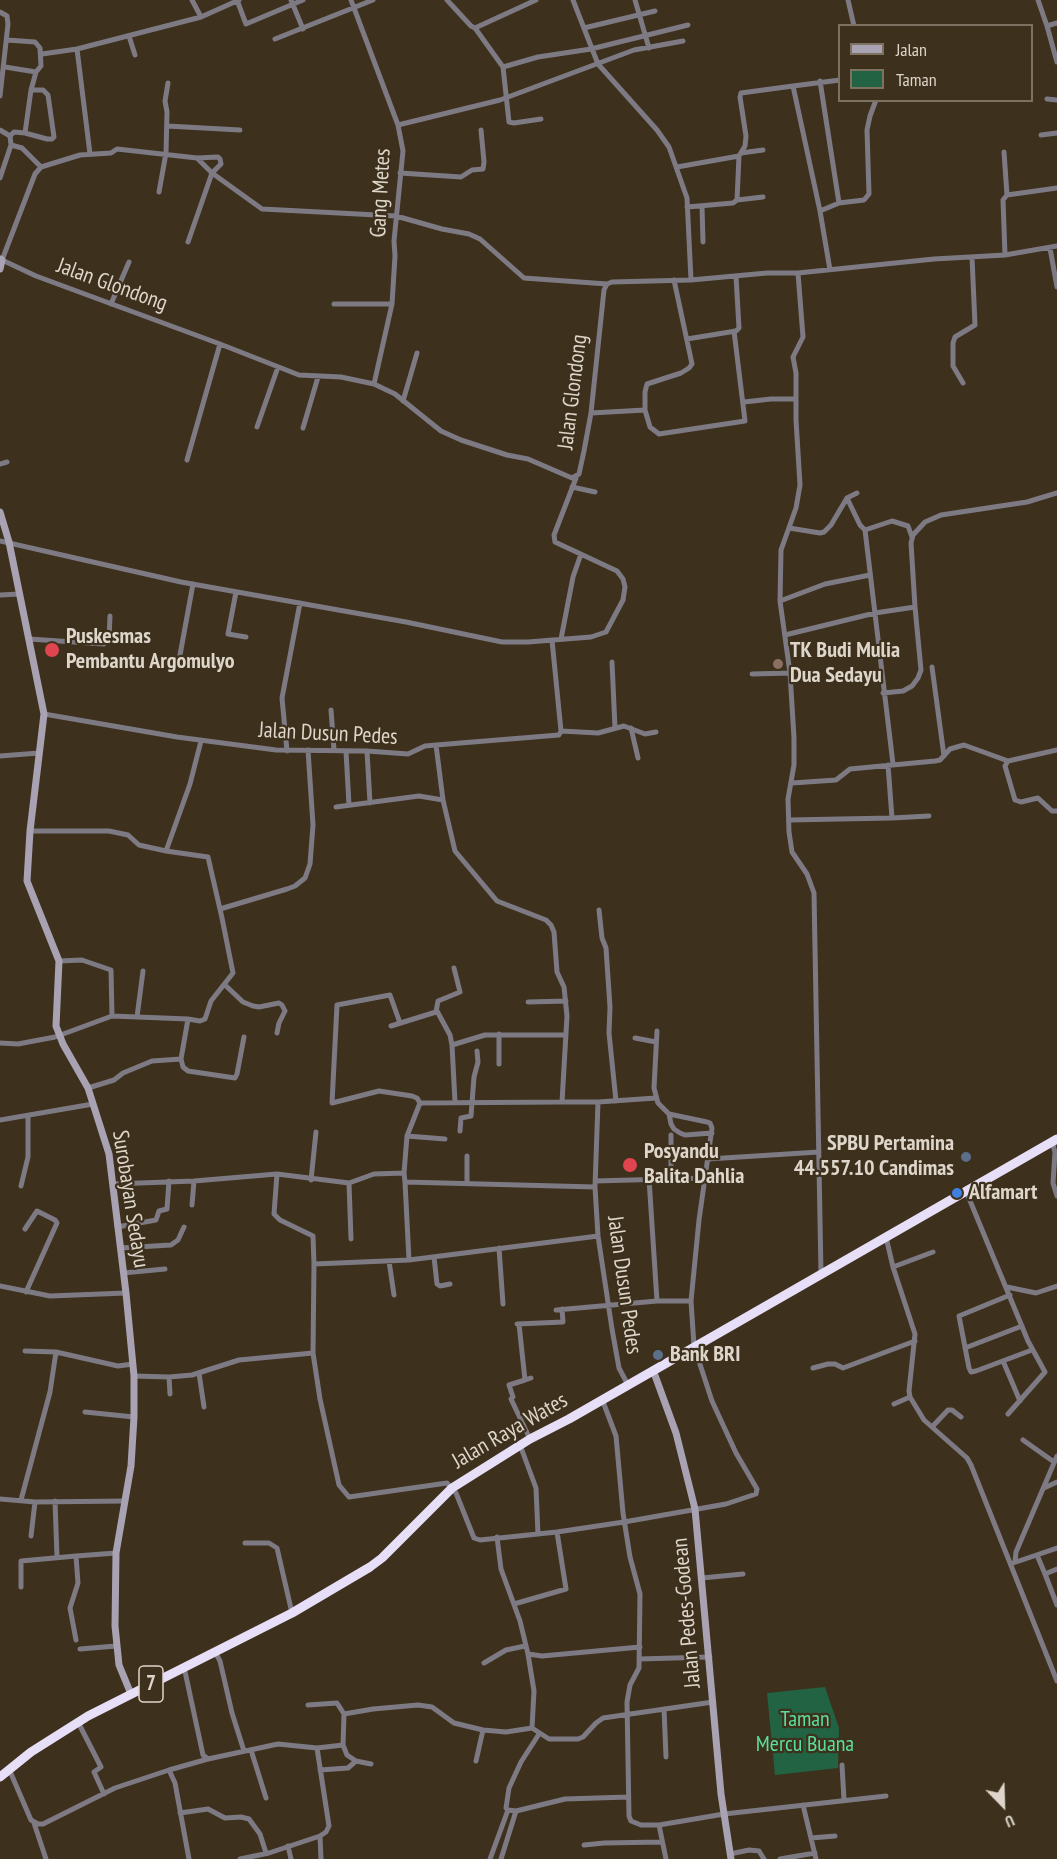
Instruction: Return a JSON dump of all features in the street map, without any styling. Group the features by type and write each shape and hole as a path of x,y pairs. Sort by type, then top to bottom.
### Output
{"highway":[{"name":"Jalan Raya Wates","path":"0,1777 39,1746 78,1722 292,1613 370,1567 382,1558 452,1488 520,1445 1055,1141"}],"main road":[{"path":"0,269 1,260"},
{"name":"Surobayan Sedayu","path":"0,512 9,542 44,714 30,831 27,881 59,961 56,1019 60,1036 88,1088 109,1154 126,1293 134,1376 134,1417 131,1466 116,1553 116,1646 119,1665 131,1694"},
{"name":"Jalan Pedes-Godean","path":"653,1370 676,1433 695,1509 730,1857"}],"street":[{"path":"192,0 201,17"},
{"path":"42,54 77,49 201,17 226,3 238,0 246,24 292,2 303,0"},
{"name":"Gang Metes","path":"351,0 398,126 403,151 393,241 395,256 392,304 374,384"},
{"path":"275,39 373,0"},
{"path":"447,0 475,28 503,67 510,123 541,118"},
{"path":"475,28 536,0"},
{"path":"573,0 598,64 657,130 669,147 684,186 691,280"},
{"path":"635,0 649,48"},
{"path":"848,0 854,24"},
{"path":"1038,0 1057,62"},
{"path":"292,2 303,29"},
{"path":"584,28 655,11"},
{"path":"0,12 7,16 5,67 0,96"},
{"path":"1047,26 1057,23"},
{"path":"503,67 538,57 591,49 688,25"},
{"path":"129,36 135,55"},
{"path":"7,40 35,42 42,54 41,66 36,72 31,90 25,133"},
{"path":"398,126 506,98 633,50 683,41"},
{"path":"77,49 90,154"},
{"path":"5,67 36,72"},
{"path":"737,200 740,154 746,146 741,93 838,80"},
{"path":"820,81 839,203"},
{"path":"159,192 166,153 165,101 168,83"},
{"path":"793,86 830,270"},
{"path":"10,136 14,132 50,140 54,137 48,95 43,90 31,90"},
{"path":"1047,99 1057,100"},
{"path":"820,212 839,203 864,200 869,194 867,130 875,102"},
{"path":"167,126 240,130"},
{"path":"0,130 10,136"},
{"path":"400,173 461,177 472,170 483,169 481,130"},
{"path":"1041,135 1057,133"},
{"path":"0,178 3,160 11,145 10,136"},
{"path":"11,145 22,148 41,167"},
{"path":"1,260 35,174 41,167 80,155 111,153 117,149 220,159 221,164 212,173 188,242"},
{"path":"677,167 763,150"},
{"path":"1004,152 1007,195 1003,200 1005,255"},
{"path":"198,158 212,173 251,203 264,210 396,216 475,236 524,278 607,284 691,280 1005,255 1057,246"},
{"path":"1007,195 1057,188"},
{"path":"687,207 733,203 737,200 764,197"},
{"path":"702,206 703,242"},
{"path":"689,232 703,232"},
{"path":"1050,248 1057,287"},
{"path":"963,383 953,366 953,343 956,337 975,325 972,257"},
{"name":"Jalan Glondong","path":"1,260 36,276 299,375 341,377 374,384 395,394 441,430 461,440 496,452 528,459 568,477 576,478 579,474 591,412 603,290 607,284"},
{"path":"111,304 129,262"},
{"path":"798,273 803,337 793,357 800,485 780,559 780,601 790,672 794,738 794,765 788,799 792,852 807,874 814,893 821,1274"},
{"path":"687,339 734,331 739,328 736,276"},
{"path":"674,280 692,359 689,368 681,373 647,384 645,410 650,427 659,434 746,421 734,331"},
{"path":"334,304 392,304"},
{"path":"187,460 220,344"},
{"path":"403,401 417,353"},
{"path":"257,427 278,367"},
{"path":"303,428 318,377"},
{"path":"744,402 796,399"},
{"path":"591,412 645,410"},
{"path":"0,541 193,584 406,622 502,642 591,637 606,632 623,600 625,587 617,571 558,545 554,539 576,478"},
{"path":"572,487 595,492"},
{"path":"912,537 925,522 933,518 1027,502 1057,492"},
{"path":"789,528 824,532 831,525 847,498 857,494"},
{"path":"847,498 860,525 866,530 875,613 878,621 890,764 892,819"},
{"path":"866,530 892,521 908,526 912,537 921,670 912,686 903,691 883,693"},
{"path":"561,639 573,577 581,554"},
{"path":"780,601 825,584 870,575"},
{"path":"180,655 193,584"},
{"path":"236,592 228,634 246,637"},
{"path":"0,595 20,594"},
{"path":"287,751 282,698 300,603"},
{"path":"785,635 875,613 915,607"},
{"path":"29,639 104,644 109,639 110,616"},
{"path":"552,640 561,731"},
{"path":"612,662 615,728"},
{"path":"932,667 944,756"},
{"path":"752,674 790,672"},
{"path":"331,710 334,750"},
{"name":"Jalan Dusun Pedes","path":"44,714 201,741 287,751 334,750 408,754 425,746 557,736 561,731 598,733 624,726 645,734 656,732"},
{"path":"631,728 638,758"},
{"path":"166,851 190,784 201,741"},
{"path":"435,745 452,846 501,904 540,918 551,925 554,932 557,972 563,984 567,1016 562,1102"},
{"path":"792,783 832,781 848,769 935,761 951,749 964,745 1008,761 1057,750"},
{"path":"220,909 287,889 305,878 309,864 313,825 308,750"},
{"path":"346,751 349,805"},
{"path":"368,751 370,803"},
{"path":"0,756 39,753"},
{"path":"1008,761 1005,769 1015,800 1021,802 1038,798 1052,812 1057,811"},
{"path":"336,807 419,796 443,800"},
{"path":"789,820 892,819 929,816"},
{"path":"0,1043 18,1044 60,1036 112,1016 204,1020 211,1001 231,977 233,969 208,857 138,845 128,835 109,831 30,831"},
{"path":"599,910 602,938 606,948 610,1007 609,1033 616,1101"},
{"path":"59,961 82,960 111,970 112,1016"},
{"path":"454,968 460,992 438,1001 437,1011 450,1035 456,1102"},
{"path":"137,1017 143,971"},
{"path":"225,985 243,1002 253,1006 279,1003 282,1005 285,1011 277,1033"},
{"path":"400,1023 390,995 337,1005 332,1103 379,1091 412,1096 420,1102 598,1102 656,1098"},
{"path":"528,1002 566,1001"},
{"path":"391,1026 437,1011"},
{"path":"188,1019 181,1059 183,1067 188,1071 234,1078 237,1074 244,1037"},
{"path":"277,1174 274,1214 280,1220 313,1236 313,1353 321,1408 339,1485 349,1497 449,1484 474,1538 480,1540 557,1532 726,1504 757,1492 715,1408 694,1346 691,1301 711,1133 710,1123 669,1114 662,1109 654,1088 657,1031"},
{"path":"499,1034 499,1064"},
{"path":"452,1045 485,1035 566,1035"},
{"path":"635,1038 656,1042"},
{"path":"460,1131 461,1118 471,1116 474,1077 478,1062 477,1051"},
{"path":"88,1088 114,1080 128,1070 152,1061 181,1059"},
{"path":"409,1260 404,1173 407,1136 420,1102"},
{"name":"Jalan Dusun Pedes","path":"598,1102 595,1184 598,1236 620,1368 628,1384"},
{"path":"0,1120 93,1104"},
{"path":"669,1114 671,1124 680,1133 685,1135 711,1133"},
{"path":"21,1186 28,1157 28,1116"},
{"path":"311,1180 316,1132"},
{"path":"671,1135 671,1178"},
{"path":"407,1136 445,1139"},
{"path":"1055,1141 1053,1183 1057,1196"},
{"path":"708,1159 819,1152"},
{"path":"467,1156 467,1183"},
{"path":"113,1184 194,1181 277,1174 349,1183 374,1174 404,1173"},
{"path":"595,1184 649,1179 705,1178"},
{"path":"649,1179 657,1301"},
{"path":"117,1227 156,1221 159,1211 167,1209 169,1181"},
{"path":"192,1205 194,1181"},
{"name":"Jalan Dusun Pedes","path":"405,1182 595,1184"},
{"path":"349,1183 351,1239"},
{"path":"966,1191 1032,1350 1045,1374 1008,1414"},
{"path":"25,1229 37,1211 57,1223 26,1292"},
{"path":"120,1249 171,1245 178,1240 184,1227"},
{"path":"314,1264 409,1260 598,1236"},
{"path":"886,1237 915,1341 910,1397 918,1412 967,1458 971,1465 1013,1563 1057,1680"},
{"path":"120,1249 146,1248 148,1253"},
{"path":"499,1248 503,1305"},
{"path":"893,1267 933,1252"},
{"path":"434,1257 436,1284 440,1286 450,1284"},
{"path":"389,1261 394,1295"},
{"path":"149,1263 150,1270"},
{"path":"123,1273 165,1269"},
{"path":"0,1286 50,1296 126,1293"},
{"path":"1007,1287 1036,1293 1057,1286"},
{"path":"1010,1295 959,1316 969,1368 971,1372 1032,1350"},
{"path":"530,1439 510,1399 513,1397 509,1386 528,1379 517,1324 563,1322 559,1309 657,1301 691,1301"},
{"path":"965,1348 1022,1326"},
{"path":"813,1368 835,1364 843,1368 915,1341"},
{"path":"25,1350 56,1352 118,1366 133,1364"},
{"path":"21,1500 50,1392 56,1352"},
{"path":"134,1376 169,1377 199,1373 239,1360 313,1353"},
{"path":"1003,1361 1020,1401"},
{"path":"199,1373 204,1407"},
{"path":"169,1377 170,1394"},
{"path":"894,1404 910,1397"},
{"path":"602,1400 616,1436 624,1522 640,1594 639,1668 627,1694 628,1797 629,1816 632,1823 659,1825 724,1814 886,1796"},
{"path":"932,1427 948,1410 952,1410 961,1417"},
{"path":"85,1412 134,1417"},
{"path":"1013,1563 1056,1459 1023,1440"},
{"path":"520,1445 536,1488 538,1534"},
{"path":"1044,1488 1057,1482"},
{"path":"0,1499 35,1502 126,1501"},
{"path":"31,1536 35,1502"},
{"path":"55,1502 57,1557"},
{"path":"514,1604 566,1589 557,1532"},
{"path":"497,1537 501,1569 524,1635 528,1654 534,1691 532,1728"},
{"path":"245,1544 268,1543 277,1548 292,1613"},
{"path":"1013,1563 1057,1548"},
{"path":"21,1587 21,1561 116,1553"},
{"path":"1037,1555 1054,1591 1057,1605"},
{"path":"76,1556 78,1583 70,1608 76,1640"},
{"path":"1045,1574 1057,1569"},
{"path":"702,1578 743,1574"},
{"path":"80,1649 116,1646"},
{"path":"484,1663 507,1650 525,1646"},
{"path":"528,1654 542,1656 640,1647"},
{"path":"215,1652 220,1661 244,1752"},
{"path":"639,1659 710,1657"},
{"path":"184,1667 203,1755 208,1759"},
{"path":"344,1714 373,1709 432,1707 454,1723 483,1730 506,1732 532,1728 549,1739 578,1739 603,1719 713,1702"},
{"path":"308,1705 337,1703 344,1714 343,1745 347,1755 356,1761 371,1764"},
{"path":"664,1710 666,1757"},
{"path":"78,1722 101,1767 94,1772 104,1794"},
{"path":"476,1761 483,1730"},
{"path":"490,1859 508,1810 505,1805 509,1788 521,1762 539,1734"},
{"path":"34,1823 44,1824 104,1794 169,1770 208,1759 278,1744 317,1748 343,1745"},
{"path":"240,1859 268,1855 326,1832 328,1826 317,1748"},
{"path":"251,1750 266,1798"},
{"path":"320,1770 351,1767 356,1761"},
{"path":"842,1765 844,1800"},
{"path":"9,1769 34,1823 46,1859"},
{"path":"169,1770 173,1777 189,1859"},
{"path":"508,1810 516,1811 566,1799 628,1797"},
{"path":"780,1859 816,1856 803,1805"},
{"path":"180,1813 204,1809 225,1818 249,1819 260,1834 268,1855"},
{"path":"501,1859 516,1811"},
{"path":"659,1825 666,1859"},
{"path":"320,1836 321,1859"},
{"path":"811,1838 834,1836"},
{"path":"584,1845 661,1842"},
{"path":"288,1846 291,1859"},
{"path":"730,1857 749,1850 759,1851 764,1859"}],"green space":[{"name":"Taman Mercu Buana","path":"825,1687 839,1728 838,1768 775,1775 767,1693"}],"place":[{"name":"Puskesmas Pembantu Argomulyo","path":"52,650"},
{"name":"TK Budi Mulia Dua Sedayu","path":"778,664"},
{"name":"SPBU Pertamina 44.557.10 Candimas","path":"966,1157"},
{"name":"Posyandu Balita Dahlia","path":"630,1165"},
{"name":"Alfamart","path":"957,1193"},
{"name":"Bank BRI","path":"658,1355"}]}
